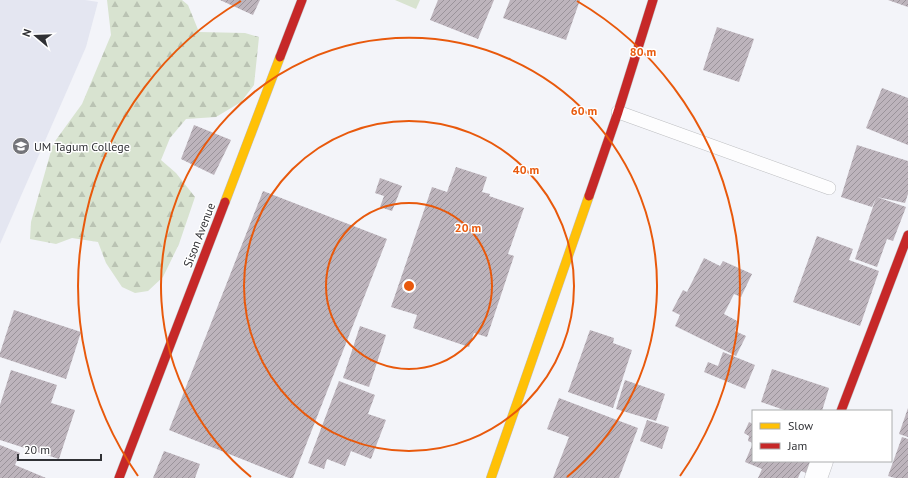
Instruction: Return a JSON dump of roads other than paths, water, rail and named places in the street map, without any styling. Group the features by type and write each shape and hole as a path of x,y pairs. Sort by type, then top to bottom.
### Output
{"street":[{"name":"Sison Avenue","path":"119,478 302,0"},
{"path":"491,478 618,112 653,0"},
{"path":"841,410 908,235"},
{"path":"816,478 822,462"}],"lane":[{"path":"618,112 829,188"}],"place":[{"name":"UM Tagum College","path":"21,146"}]}
